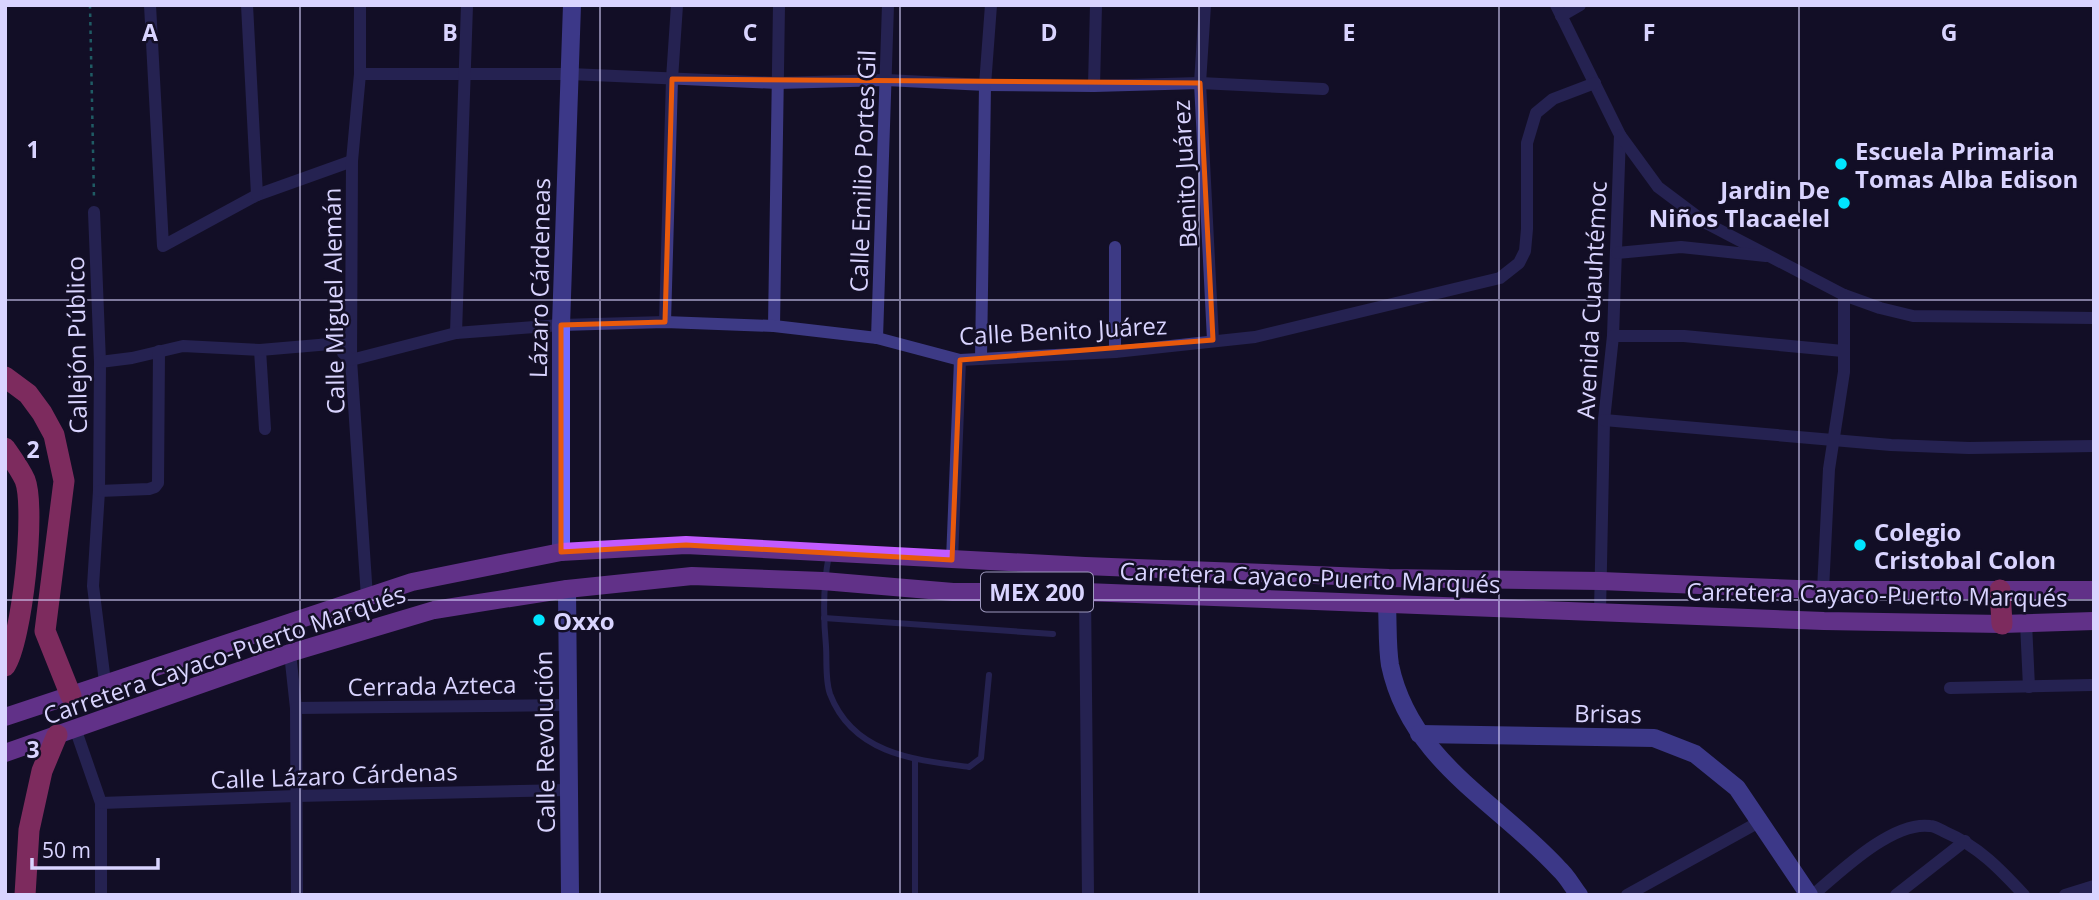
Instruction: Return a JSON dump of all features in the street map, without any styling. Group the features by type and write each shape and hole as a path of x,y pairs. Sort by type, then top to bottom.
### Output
{"highway":[{"path":"5,377 28,394 42,412 54,435 64,481 45,631 71,696"},
{"path":"5,448 26,481 30,518 21,615 11,658 5,666"},
{"path":"2000,590 2001,624"},
{"path":"25,895 29,830 42,771 66,732"}],"main road":[{"name":"Carretera Cayaco-Puerto Marqués","path":"5,717 412,582 561,552 685,545 952,560 1389,578 1601,581 1823,590 2094,590"},
{"name":"Carretera Cayaco-Puerto Marqués","path":"5,753 290,653 433,610 568,589 692,576 824,581 953,592 1084,592 1387,606 1824,621 2001,624 2094,621"}],"street":[{"path":"150,5 163,246 257,195 352,161"},
{"path":"247,5 257,195"},
{"name":"Calle Miguel Alemán","path":"360,5 360,74 352,161 351,360 367,597"},
{"path":"456,332 467,5"},
{"name":"Lázaro Cárdeneas","path":"561,552 561,324 572,5"},
{"path":"665,322 672,79 677,5"},
{"path":"774,326 779,5"},
{"name":"Calle Emilio Portes Gil","path":"877,338 888,5"},
{"path":"981,359 985,85 991,5"},
{"path":"1094,86 1096,5"},
{"name":"Benito Juárez","path":"1205,5 1200,83 1213,341"},
{"path":"1559,11 1580,5"},
{"name":"Avenida Cuauhtémoc","path":"1559,11 1620,135 1613,335 1604,420 1600,612"},
{"path":"360,74 570,74 778,83 886,80 985,85 1200,83 1323,89"},
{"name":"Calle Benito Juárez","path":"351,360 456,332 561,324 665,322 774,326 877,338 960,360 1115,352 1255,337 1500,278 1519,263 1525,251 1527,143 1536,113 1553,99 1595,83"},
{"path":"1620,135 1658,187 1706,223 1844,295 1913,316 2094,318"},
{"name":"Callejón Público","path":"94,212 100,362 99,491 93,586 105,682"},
{"path":"1115,247 1115,352"},
{"path":"1617,253 1681,247 1773,257"},
{"path":"1823,590 1829,469 1844,372 1844,295"},
{"path":"1613,335 1684,336 1843,351"},
{"path":"100,362 132,358 183,346 260,351 342,343 344,353 351,360"},
{"path":"99,491 149,489 155,487 158,482 159,351"},
{"path":"260,351 265,429"},
{"path":"952,560 960,360"},
{"path":"1604,420 1835,442 1969,448 2094,446"},
{"name":"Calle Revolución","path":"568,589 570,895"},
{"path":"1084,592 1088,895"},
{"path":"1387,606 1390,664 1402,700 1419,734 1448,769 1560,869 1578,895"},
{"path":"2026,623 2029,687"},
{"path":"290,653 296,708 297,895"},
{"path":"1950,688 2091,685"},
{"name":"Cerrada Azteca","path":"296,708 569,705"},
{"path":"66,732 101,803 101,895"},
{"name":"Brisas","path":"1419,734 1654,738 1695,754 1737,788 1811,895"},
{"name":"Calle Lázaro Cárdenas","path":"101,803 569,790"},
{"path":"1627,895 1759,822"},
{"path":"1811,895 1856,858 1899,830 1930,826 1965,841 1995,864 2024,895"},
{"path":"1896,895 1965,841"},
{"path":"2065,895 2094,886"}],"lane":[{"path":"829,553 824,581 829,692 845,722 871,744 915,760 969,767 981,758 989,675"},
{"path":"824,618 1053,634"},
{"path":"915,760 915,895"}],"path":[{"path":"90,5 94,212"}],"highlighted area":[{"path":"672,79 1200,83 1213,340 960,360 952,560 686,545 561,552 561,325 665,322"}],"place":[{"name":"Escuela Primaria Tomas Alba Edison","path":"1841,164"},
{"name":"Jardin De Niños Tlacaelel","path":"1844,203"},
{"name":"Colegio Cristobal Colon","path":"1860,545"},
{"name":"Oxxo","path":"539,620"}]}
